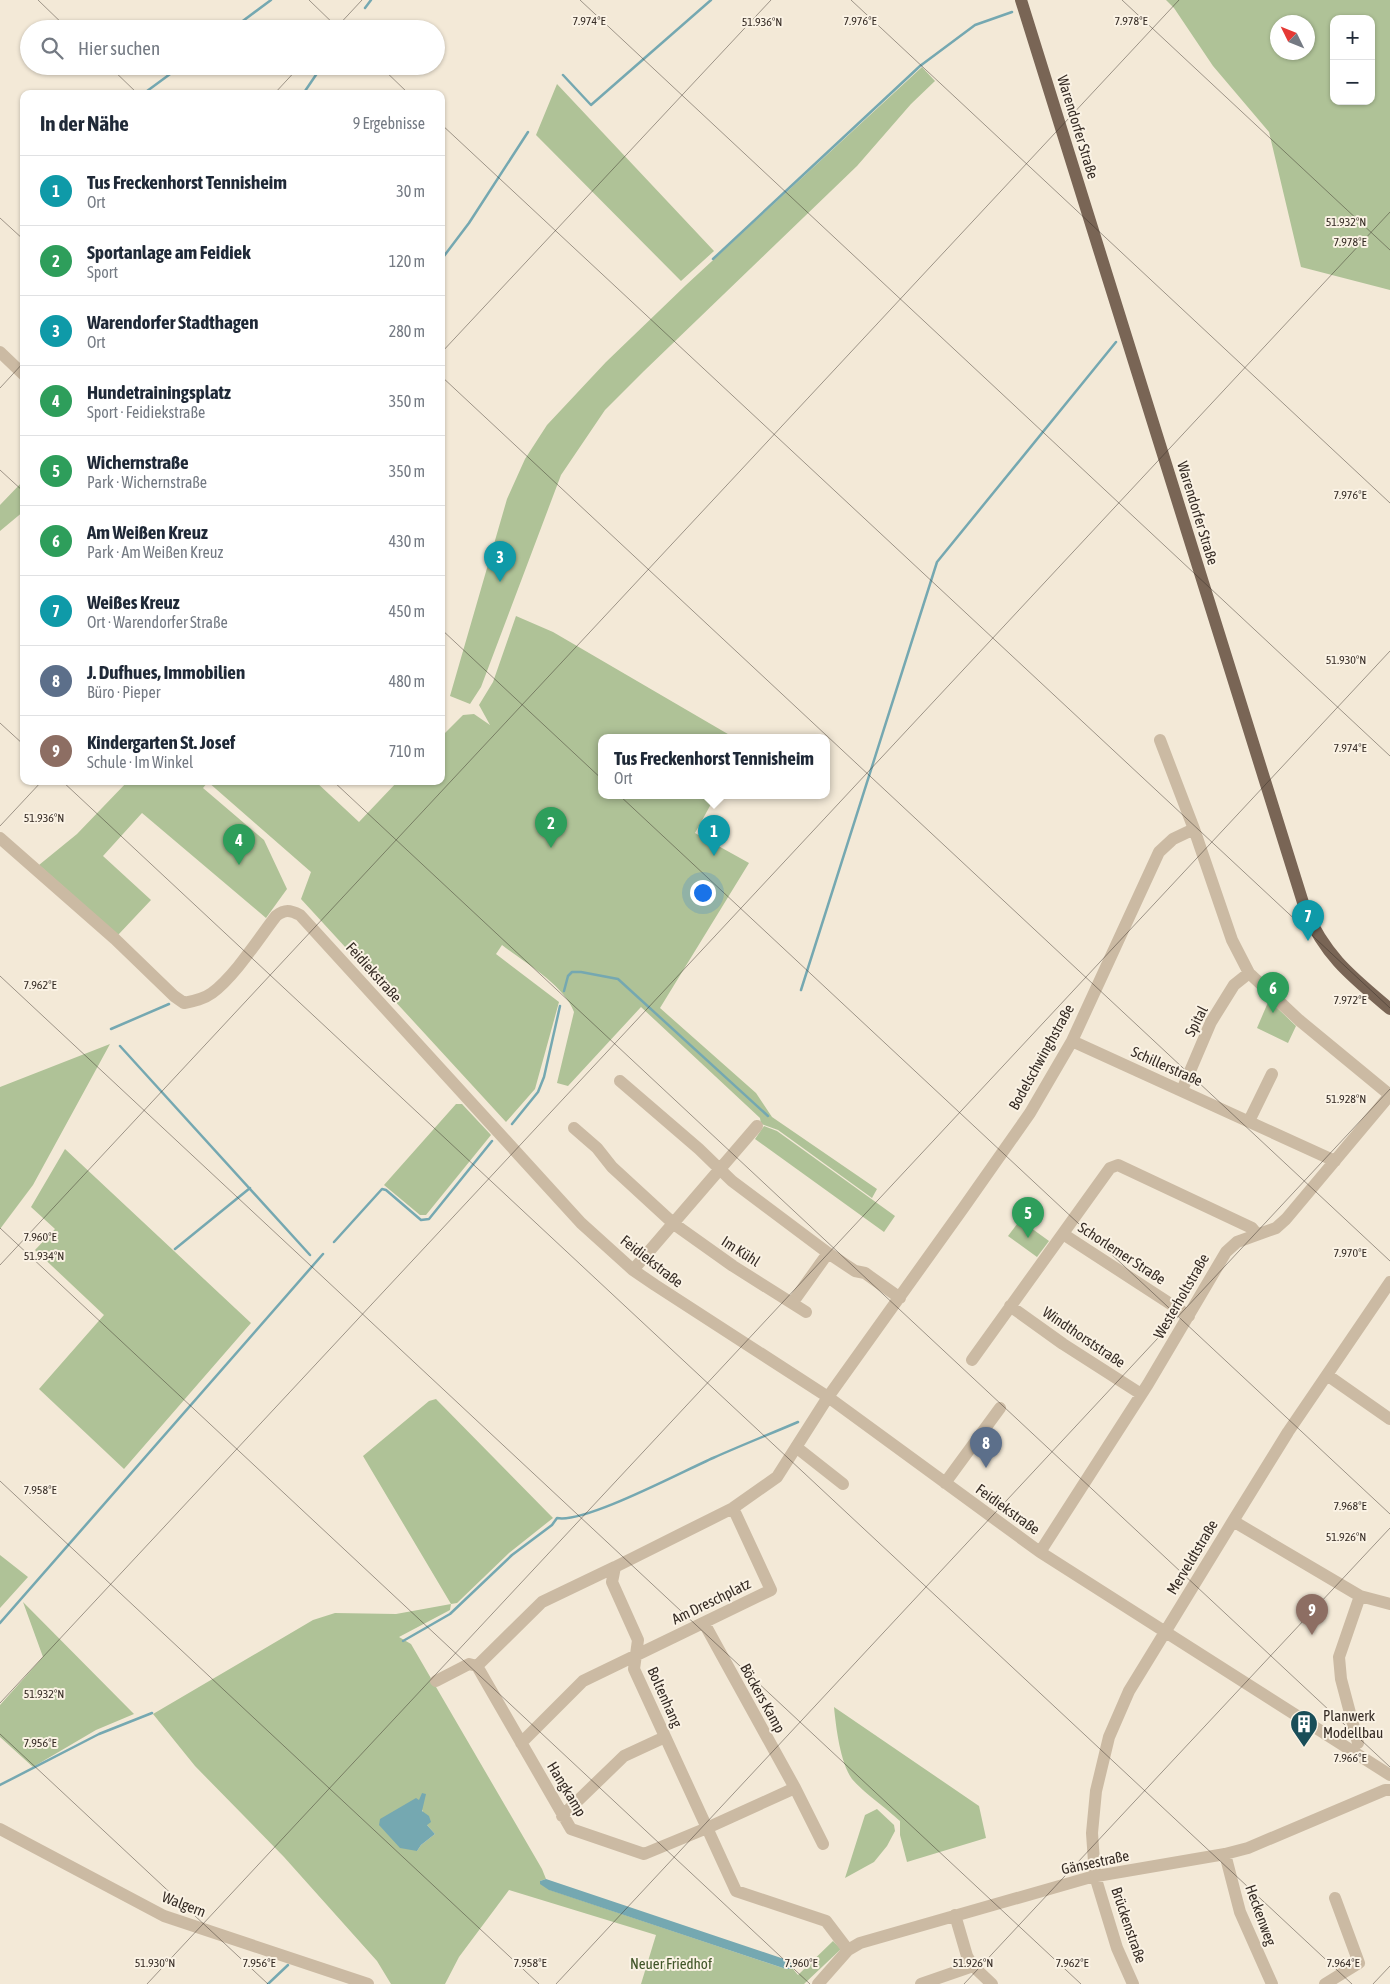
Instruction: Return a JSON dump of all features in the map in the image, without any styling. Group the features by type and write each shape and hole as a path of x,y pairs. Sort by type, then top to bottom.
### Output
{"main road":[{"name":"Warendorfer Straße","path":"1021,0 1305,909 1315,932 1328,951 1345,970 1390,1009"}],"street":[{"path":"0,352 20,371"},
{"path":"1160,740 1194,829 1232,940 1249,973 1300,1020 1390,1095"},
{"name":"Bodelschwinghstraße","path":"828,1397 1030,1113 1072,1041 1160,852 1173,839 1194,829"},
{"name":"Feidiekstraße","path":"0,838 115,939 174,996 184,1003 200,1000 212,993 228,979 276,916 283,911 290,910 300,915 454,1086 508,1142 553,1194 581,1223 633,1270 679,1302 828,1397 1040,1552 1390,1775"},
{"name":"Spital","path":"1182,1090 1211,1022 1234,985 1249,973"},
{"name":"Schillerstraße","path":"1072,1041 1335,1160"},
{"path":"1249,1121 1272,1074"},
{"path":"620,1080 699,1149 732,1181 828,1253 855,1271 865,1273 900,1298"},
{"name":"Westerholtstraße","path":"1040,1552 1141,1394 1226,1252 1237,1242 1276,1228 1286,1219 1390,1095"},
{"path":"633,1270 757,1126"},
{"name":"Im Kühl","path":"574,1128 597,1148 612,1167 674,1224 733,1266 806,1312"},
{"path":"972,1360 1110,1168 1118,1165 1252,1228 1257,1234"},
{"name":"Schorlemer Straße","path":"1063,1234 1189,1316"},
{"path":"792,1302 828,1253"},
{"name":"Merveldtstraße","path":"1095,1876 1092,1833 1096,1792 1107,1745 1129,1691 1326,1374 1390,1282"},
{"name":"Windthorststraße","path":"1010,1306 1063,1344 1141,1394"},
{"path":"1326,1374 1390,1419"},
{"path":"436,1681 469,1664 476,1666 542,1602 733,1508 778,1477 828,1397"},
{"path":"945,1483 1000,1408"},
{"path":"796,1447 843,1484"},
{"name":"Am Dreschplatz","path":"521,1743 583,1681 771,1590 733,1508"},
{"path":"1233,1522 1360,1596 1390,1604"},
{"name":"Boltenhang","path":"614,1567 612,1582 638,1640 634,1668 736,1891 826,1921 848,1950"},
{"path":"1358,1743 1341,1679 1338,1657 1360,1596"},
{"name":"Böckers Kamp","path":"704,1623 795,1788 822,1844"},
{"name":"Hangkamp","path":"476,1666 571,1829 644,1854 707,1828"},
{"path":"562,1816 624,1756 665,1737"},
{"path":"707,1828 795,1788"},
{"name":"Gänsestraße","path":"818,1984 848,1950 860,1943 1095,1876 1226,1854 1248,1848 1385,1790 1390,1790"},
{"name":"Walgern","path":"0,1829 164,1916 368,1984"},
{"name":"Heckenweg","path":"1226,1854 1240,1912 1272,1984"},
{"name":"Brückenstraße","path":"1095,1876 1117,1948 1133,1984"},
{"path":"1325,1984 1359,1963 1335,1898"},
{"path":"955,1915 967,1956 972,1966 992,1984"},
{"path":"921,1984 972,1966"}],"green space":[{"path":"1166,0 1390,0 1390,290 1301,267 1269,132 1213,66 1174,8"},
{"path":"922,67 935,81 911,104 857,166 605,410 561,475 481,687 470,704 450,696 507,499 525,459 547,425 606,362 685,286"},
{"path":"557,84 714,251 681,281 536,135"},
{"path":"20,484 20,514 0,531 0,505"},
{"path":"516,616 553,632 728,734 598,734 598,799 714,799 695,833 749,863 660,1008 756,1093 772,1117 877,1189 872,1198 778,1130 761,1124 760,1118 641,1007 568,1086 557,1083 574,1012 569,1002 553,984 502,945 496,954 559,1002 535,1089 506,1122 301,899 311,872 211,785 319,785 359,822 394,785 445,785 445,733 463,715 474,714 490,725 479,705 493,682"},
{"path":"124,785 206,785 203,788 264,840 287,889 266,918 142,813 103,856 151,900 118,935 39,865 77,834"},
{"path":"1269,1000 1296,1026 1288,1043 1257,1028"},
{"path":"110,1044 33,1185 0,1229 0,1087"},
{"path":"456,1104 462,1104 491,1135 426,1215 420,1215 384,1185"},
{"path":"764,1126 777,1131 895,1216 884,1232 755,1139"},
{"path":"65,1149 251,1323 124,1469 39,1389 104,1315 35,1250 55,1229 31,1207"},
{"path":"1020,1220 1049,1241 1037,1257 1008,1236"},
{"path":"436,1399 553,1518 509,1553 457,1603 451,1604 363,1456 429,1401"},
{"path":"0,1555 28,1577 0,1608"},
{"path":"23,1602 134,1714 96,1730 33,1767 0,1737 0,1705 43,1657"},
{"name":"Neuer Friedhof","path":"451,1604 450,1610 399,1637 411,1644 542,1869 546,1879 540,1881 550,1890 786,1969 793,1969 798,1975 833,1941 841,1949 804,1984 641,1984 656,1935 509,1890 459,1957 445,1984 391,1984 377,1961 284,1857 195,1766 153,1714 313,1620 335,1613 396,1614","holes":["419,1800 427,1825 435,1834 421,1845 417,1851"]},
{"path":"834,1707 979,1806 986,1838 907,1862 900,1835 900,1821 862,1789 848,1772 839,1744"},
{"path":"877,1809 894,1825 895,1831 887,1846 874,1862 845,1878 865,1815"}],"water":[{"path":"422,1793 426,1794 422,1811 429,1816 431,1822 427,1825 435,1834 421,1845 417,1851 400,1848 379,1825 380,1819 416,1798 419,1800"},
{"path":"546,1879 790,1961 796,1966 793,1969 786,1969 549,1890 540,1884 540,1881"}],"waterway":[{"path":"244,20 271,0"},
{"path":"365,8 371,0"},
{"path":"563,75 591,105 711,0"},
{"path":"713,259 920,66 975,25 1012,12"},
{"path":"148,90 169,75"},
{"path":"306,90 316,75"},
{"path":"445,255 469,223 528,132"},
{"path":"801,990 937,562 1116,342"},
{"path":"564,991 568,976 572,972 618,979 768,1116"},
{"path":"111,1029 169,1004"},
{"path":"512,1124 538,1092 544,1077 560,1006"},
{"path":"120,1046 310,1255"},
{"path":"334,1242 382,1189 386,1190 421,1220 429,1219 492,1141"},
{"path":"175,1249 250,1188"},
{"path":"0,1623 323,1254"},
{"path":"403,1641 450,1614 512,1555 552,1525 557,1518 570,1518 610,1505 798,1422"},
{"path":"0,1785 99,1734 152,1713"},
{"path":"268,1984 288,1965"}],"place":[{"name":"Warendorfer Stadthagen","path":"500,582"},
{"name":"Sportanlage am Feidiek","path":"551,848"},
{"name":"Tus Freckenhorst Tennisheim","path":"714,856"},
{"name":"Hundetrainingsplatz","path":"239,865"},
{"name":"Weißes Kreuz","path":"1308,941"},
{"name":"Am Weißen Kreuz","path":"1273,1013"},
{"name":"Wichernstraße","path":"1028,1238"},
{"name":"J. Dufhues, Immobilien","path":"986,1468"},
{"name":"Kindergarten St. Josef","path":"1312,1635"},
{"name":"Planwerk Modellbau","path":"1304,1748"}]}
